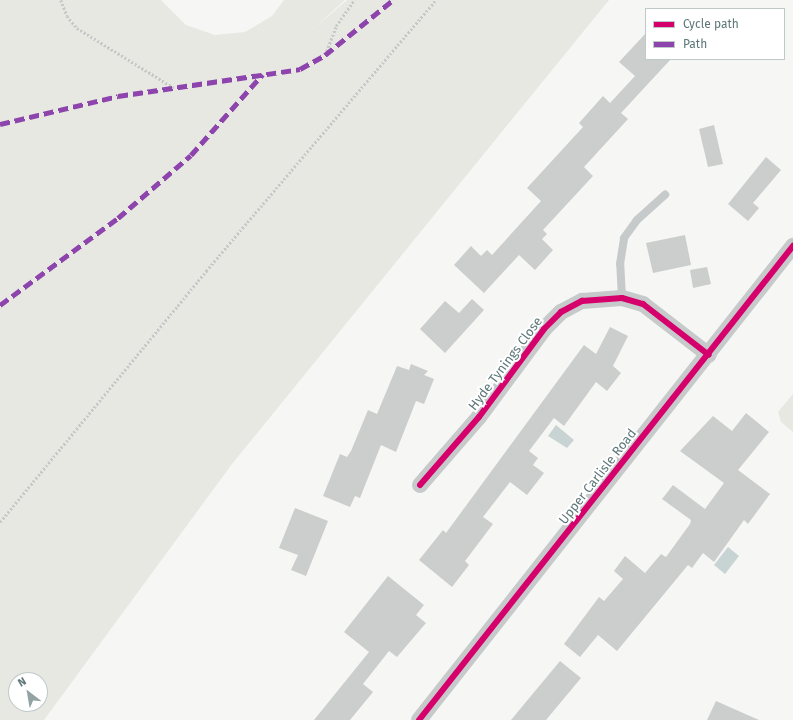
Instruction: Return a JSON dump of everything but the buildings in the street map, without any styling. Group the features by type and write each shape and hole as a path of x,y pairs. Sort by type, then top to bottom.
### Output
{"street":[{"name":"Upper Carlisle Road","path":"419,720 709,355 793,246"},
{"name":"Hyde Tynings Close","path":"420,485 479,417 544,329 561,312 582,301 622,298 643,304 709,355"}],"lane":[{"path":"622,298 620,264 624,238 637,220 665,195"}],"path":[{"path":"61,0 67,16 77,28 174,88"},
{"path":"325,55 336,26 354,0"},
{"path":"0,522 206,270 436,0"}],"shaded area":[{"path":"0,0 161,0 186,25 215,35 245,32 272,16 284,0 345,0 311,31 347,0 609,0 232,464 44,720 0,720"},
{"path":"793,394 793,432 781,422 778,412"},
{"path":"556,425 574,440 567,448 548,436"},
{"path":"728,547 739,556 725,574 714,565"}],"marked path":[{"path":"0,124 118,96 300,69 325,55 393,0"},
{"path":"0,305 118,218 191,155 263,74"}],"cycle path":[{"path":"419,720 793,246"},
{"path":"420,485 479,417 544,329 561,312 582,301 622,298 643,304 709,355"}]}
